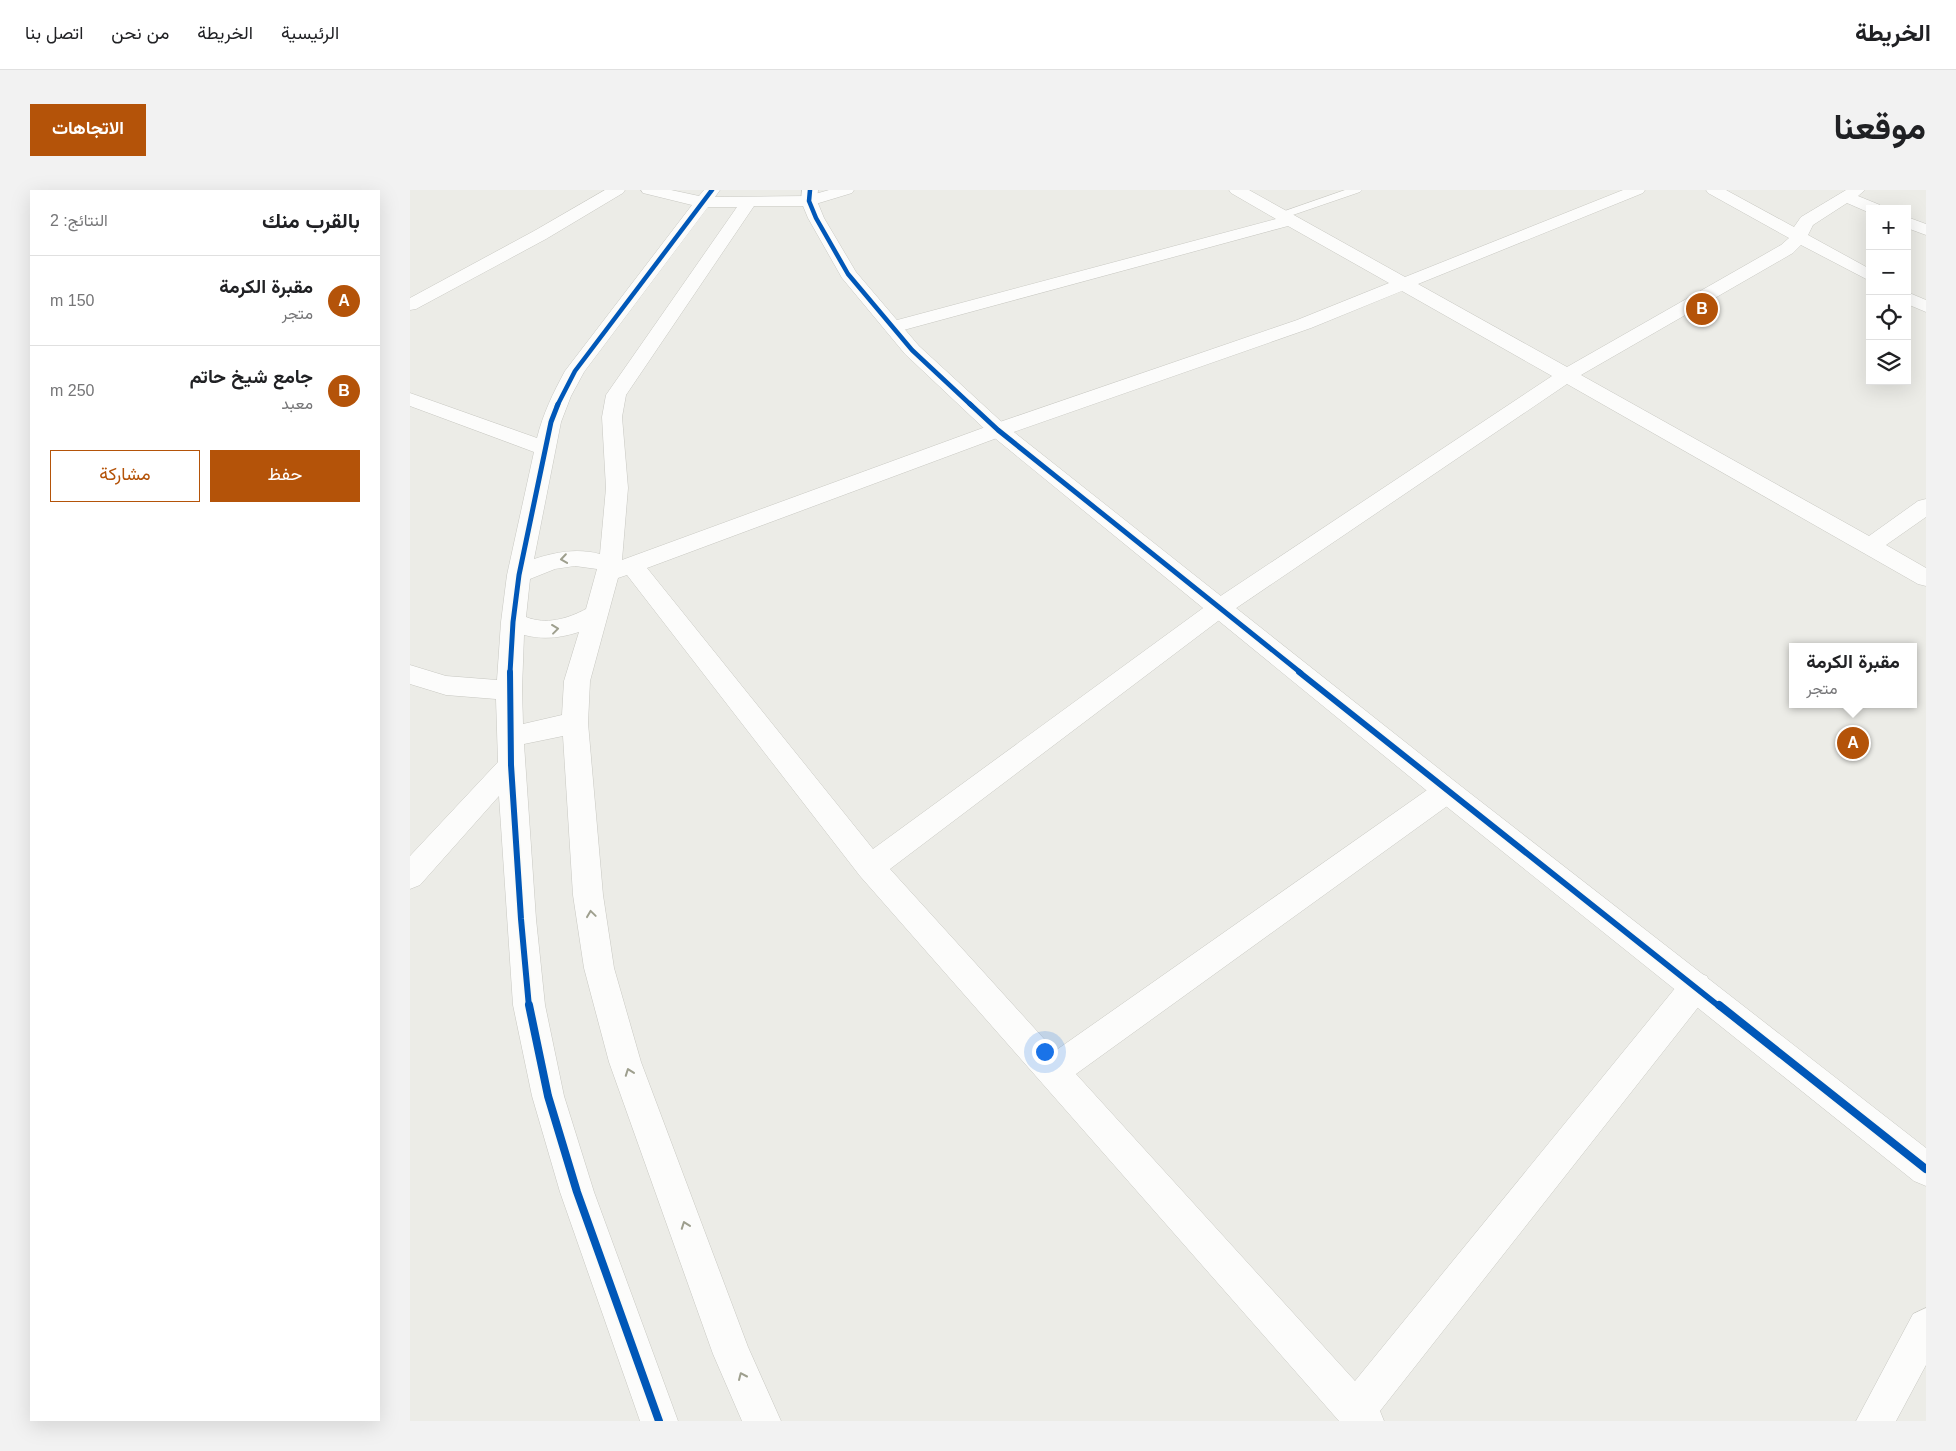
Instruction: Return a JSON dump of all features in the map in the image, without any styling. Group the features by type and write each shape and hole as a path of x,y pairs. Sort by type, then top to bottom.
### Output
{"street":[{"path":"410,305 540,235 617,190"},
{"path":"649,190 750,202 846,190"},
{"path":"1237,190 1926,578"},
{"path":"617,568 998,430 1304,324 1406,285 1637,190"},
{"path":"1714,190 1866,274"},
{"path":"870,867 1218,609 1568,375 1787,249 1800,237 1803,226 1807,221 1851,194 1868,205"},
{"path":"809,195 816,218 848,274 912,350 998,430 1218,609 1926,1169"},
{"path":"659,1421 578,1192 548,1096 529,1005 521,919 511,764 509,689 513,622 520,575 551,422 561,396 575,371 707,196"},
{"path":"750,202 632,368 616,395 612,417 617,512 617,568 596,614 577,681 575,723 588,895 599,968 628,1071 732,1354 762,1421"},
{"path":"893,327 1287,218"},
{"path":"1911,224 1926,230"},
{"path":"1911,299 1926,307"},
{"path":"410,399 546,449"},
{"path":"1870,546 1926,506"},
{"path":"520,575 538,565 558,559 587,558 617,568 870,867 1360,1416 1696,986"},
{"path":"513,622 526,628 543,630 562,629 581,623 596,614"},
{"path":"410,674 421,679 464,689 509,689"},
{"path":"510,737 575,723"},
{"path":"410,876 511,764"},
{"path":"1053,1071 1448,791"},
{"path":"1875,1421 1926,1327"}],"lane":[{"path":"1287,218 1356,190"}],"cycle path":[{"path":"659,1421 577,1192 548,1096 529,1005 521,919 511,765 509,689 513,622 519,575 551,422 561,396 575,371 712,190"},
{"path":"810,190 809,201 816,218 848,274 912,350 998,430 1447,791 1926,1169"}],"place":[{"name":"جامع شيخ حاتم","path":"1702,309"},
{"name":"مقبرة الكرمة","path":"1853,743"}]}
